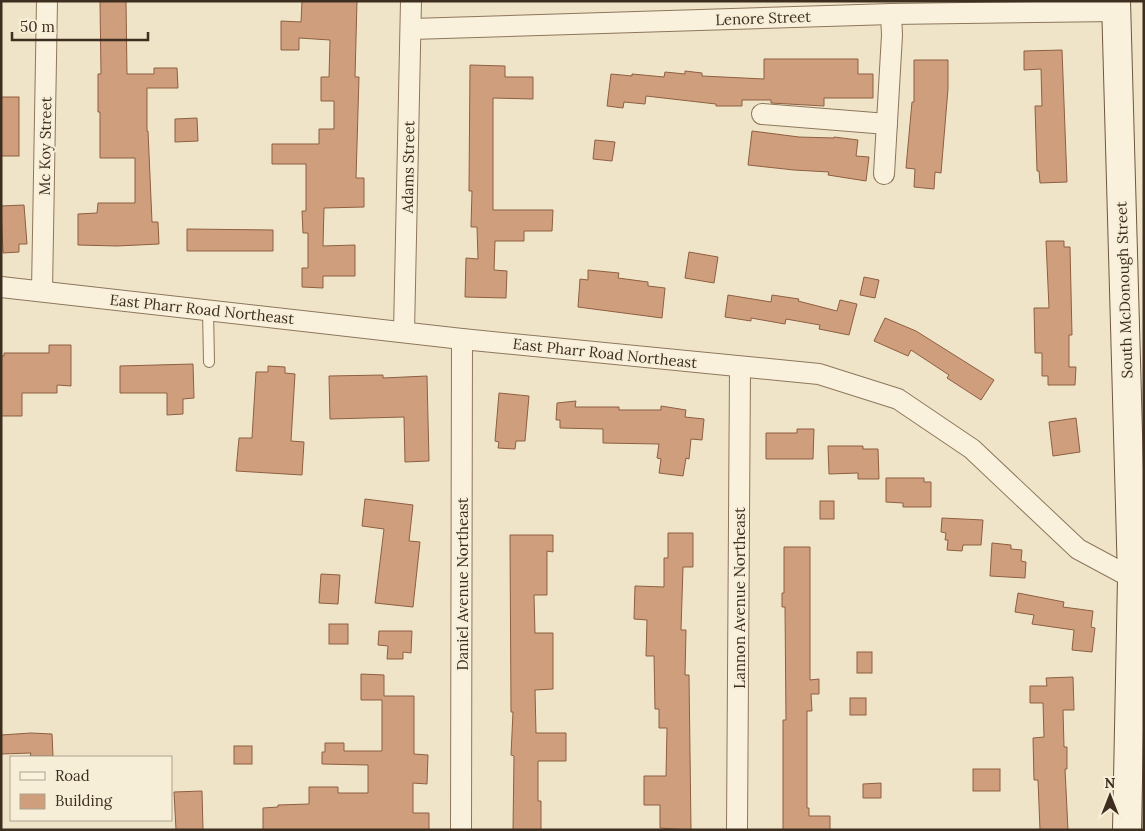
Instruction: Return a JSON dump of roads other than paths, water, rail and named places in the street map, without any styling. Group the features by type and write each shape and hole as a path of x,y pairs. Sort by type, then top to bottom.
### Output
{"street":[{"name":"Mc Koy Street","path":"42,291 47,1"},
{"name":"Adams Street","path":"404,332 411,1"},
{"name":"Lenore Street","path":"411,28 1116,6"},
{"name":"South McDonough Street","path":"1116,6 1138,580 1127,830"},
{"path":"884,174 892,35 891,14"},
{"path":"762,114 887,124"},
{"name":"East Pharr Road Northeast","path":"1,287 462,339 819,374 898,399 972,449 1078,549 1138,580"},
{"name":"Daniel Avenue Northeast","path":"461,830 462,339"},
{"name":"Lannon Avenue Northeast","path":"737,830 740,367"}],"lane":[{"path":"208,310 209,362"}]}
